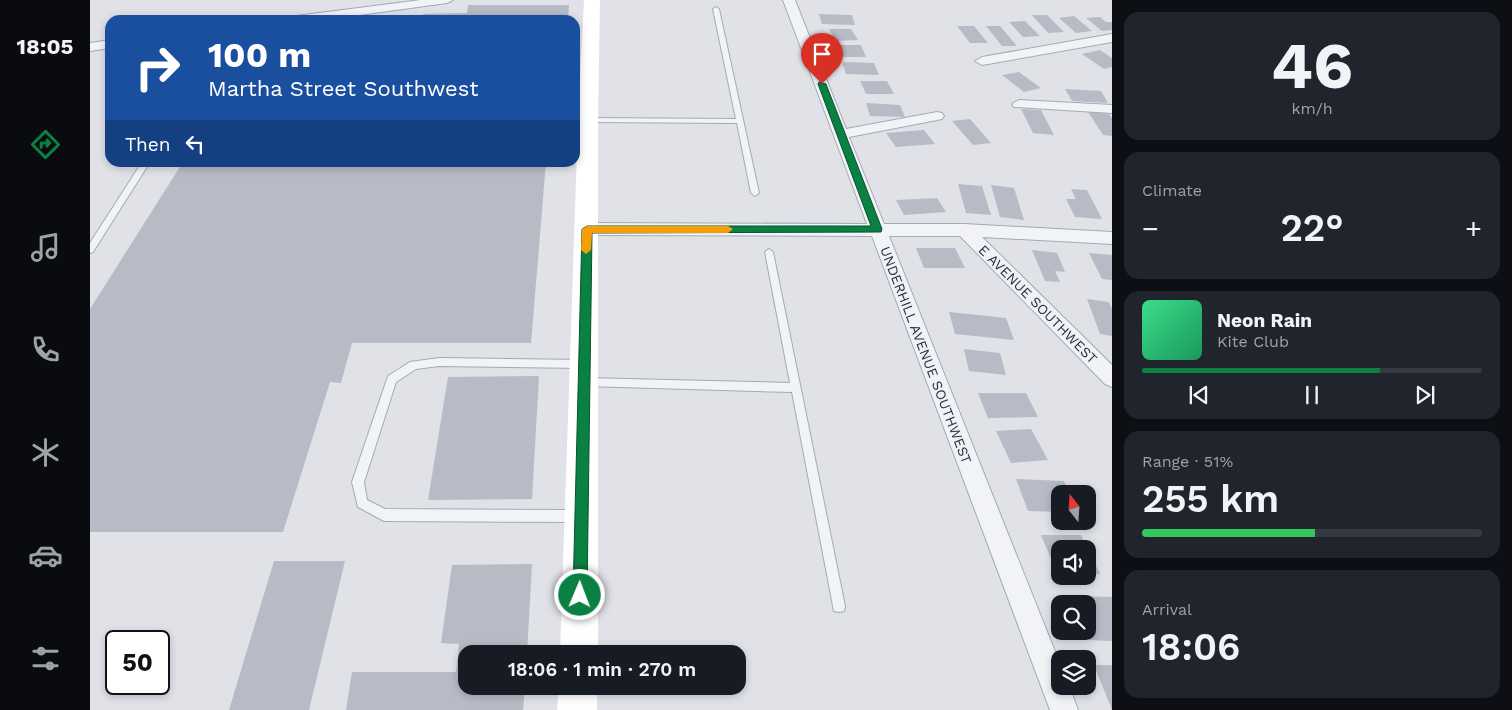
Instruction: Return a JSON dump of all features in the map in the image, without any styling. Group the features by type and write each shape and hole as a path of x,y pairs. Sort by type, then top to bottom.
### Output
{"main road":[{"path":"579,645 588,120 592,0"},
{"path":"577,710 578,695"}],"street":[{"path":"334,15 447,0"},
{"name":"UNDERHILL AVENUE SOUTHWEST","path":"789,0 1064,710"},
{"path":"982,61 1112,38"},
{"path":"90,47 105,45"},
{"path":"1019,104 1112,109"},
{"path":"842,134 937,116"},
{"path":"587,229 964,230 1112,238"},
{"name":"E AVENUE SOUTHWEST","path":"964,230 1112,378"}],"lane":[{"path":"716,9 755,193"},
{"path":"588,120 740,121"},
{"path":"90,250 143,167"},
{"path":"770,252 839,606"},
{"path":"582,516 384,515 362,503 358,482 392,379 414,365 439,362 796,388"}],"building":[{"path":"468,5 569,5 568,15 422,15 467,13"},
{"path":"819,14 852,15 855,25 822,24"},
{"path":"1032,15 1047,15 1064,32 1048,33"},
{"path":"1074,16 1092,31 1076,33 1059,18"},
{"path":"1100,17 1106,22 1112,22 1112,30 1102,31 1086,18"},
{"path":"1025,21 1040,36 1023,37 1009,22"},
{"path":"957,26 974,26 988,43 970,43"},
{"path":"986,26 1000,26 1017,46 1002,46"},
{"path":"829,29 851,29 858,40 836,41"},
{"path":"834,45 861,45 866,57 839,57"},
{"path":"1100,50 1112,58 1112,67 1104,69 1082,54"},
{"path":"842,62 874,63 879,75 846,74"},
{"path":"1019,72 1041,88 1024,92 1002,75"},
{"path":"860,81 887,81 894,94 866,94"},
{"path":"1065,89 1101,91 1108,103 1072,101"},
{"path":"866,103 900,105 905,117 870,116"},
{"path":"1021,109 1041,110 1054,135 1033,133"},
{"path":"1088,112 1109,114 1112,118 1112,136 1103,135"},
{"path":"970,119 991,143 973,145 952,121"},
{"path":"924,130 935,144 896,147 886,133"},
{"path":"180,167 546,167 531,343 352,343 341,383 330,382 283,532 90,532 90,309"},
{"path":"958,184 982,186 991,215 966,213"},
{"path":"991,185 1014,188 1024,220 1000,217"},
{"path":"1071,189 1087,190 1102,219 1075,217 1066,199 1076,199"},
{"path":"937,198 946,212 904,215 896,200"},
{"path":"916,248 955,248 965,268 924,268"},
{"path":"1032,250 1057,253 1065,272 1055,271 1060,282 1045,281"},
{"path":"1089,253 1112,255 1112,280 1102,279"},
{"path":"1087,299 1109,302 1112,309 1112,336 1100,334"},
{"path":"949,312 1006,318 1014,340 955,334"},
{"path":"964,349 1000,353 1006,375 969,371"},
{"path":"539,376 532,499 428,500 448,377"},
{"path":"978,393 1026,393 1038,417 988,418"},
{"path":"1031,429 1048,460 1011,463 996,431"},
{"path":"1016,479 1064,481 1066,485 1051,485 1051,512 1028,511"},
{"path":"1041,535 1081,535 1084,540 1051,540 1051,559"},
{"path":"274,561 345,561 309,710 229,710"},
{"path":"532,564 528,645 459,645 441,643 452,565"},
{"path":"1096,566 1100,574 1096,574"},
{"path":"1096,597 1112,597 1112,641 1089,640 1096,640"},
{"path":"458,653 458,695 524,695 523,710 346,710 352,672 456,672"},
{"path":"1096,665 1112,665 1112,710 1096,670"}],"slow traffic":[{"path":"586,250 587,229 728,229"}],"route":[{"path":"580,595 587,229 878,229 822,84"}]}
